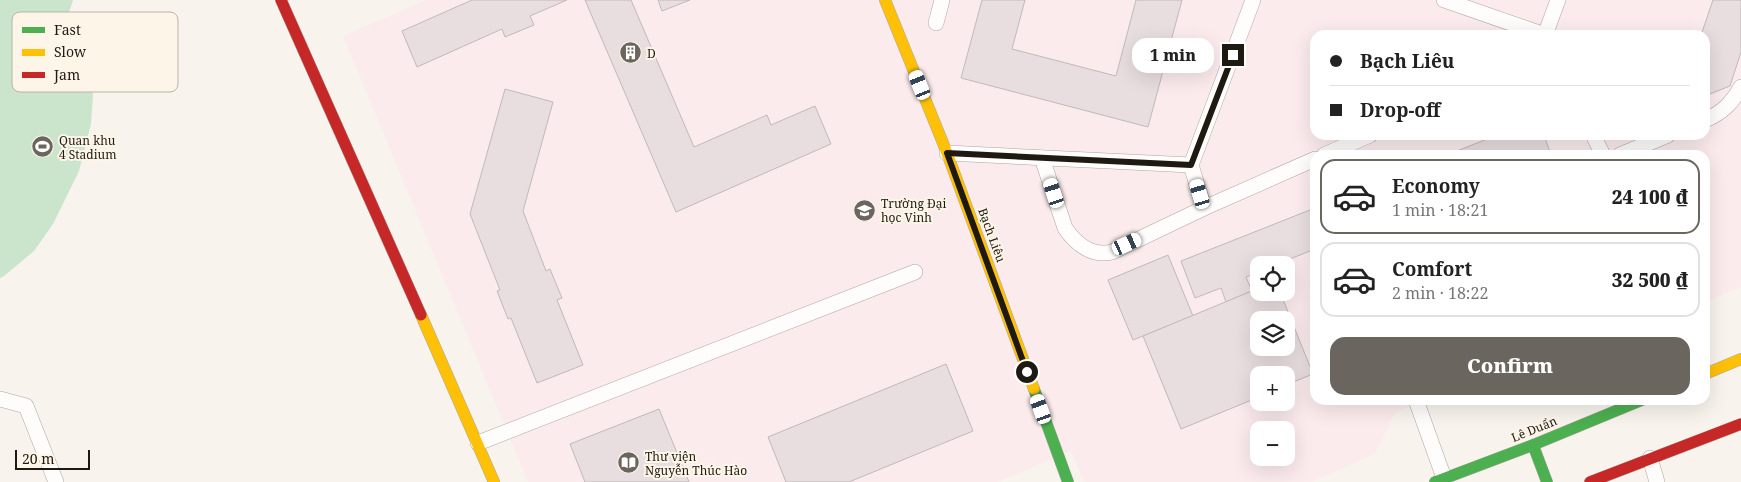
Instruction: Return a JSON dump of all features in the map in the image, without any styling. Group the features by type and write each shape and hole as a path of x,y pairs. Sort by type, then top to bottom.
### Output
{"street":[{"path":"281,0 494,482"},
{"name":"Bạch Liêu","path":"886,0 947,153 1068,482"},
{"path":"1710,372 1741,359"},
{"name":"Lê Duẩn","path":"1441,481 1630,405"},
{"path":"1590,482 1741,424"},
{"path":"1533,445 1547,482"}],"lane":[{"path":"936,23 942,0"},
{"path":"1204,208 1191,165 1254,0"},
{"path":"1444,0 1531,30"},
{"path":"1547,30 1558,0"},
{"path":"1710,117 1725,109 1734,100 1741,88"},
{"path":"1336,150 1358,140"},
{"path":"1632,150 1656,140"},
{"path":"947,153 1191,165"},
{"path":"1042,158 1065,228 1081,246 1096,253 1105,254 1310,161"},
{"path":"478,443 915,272"},
{"path":"0,399 26,406 56,482"},
{"path":"1418,405 1441,481"},
{"path":"1650,458 1657,482"}],"shaded area":[{"name":"Trường Đại học Vinh","path":"426,0 1741,0 1741,287 1710,300 1710,150 1310,150 1310,405 1413,405 1396,412 1375,454 1311,482 1084,482 1071,451 998,482 528,482 343,36"}],"green space":[{"name":"Quan khu 4 Stadium","path":"0,0 73,0 69,12 12,12 12,92 92,92 93,95 91,124 79,171 53,224 34,251 0,278"}],"building":[{"path":"472,0 567,0 530,16 534,25 505,37 502,29 417,67 402,31"},
{"name":"D","path":"585,0 631,0 694,147 767,115 771,125 815,106 831,144 676,212"},
{"path":"658,0 690,0 662,11"},
{"path":"982,0 1025,0 1012,49 1116,76 1136,0 1182,0 1148,127 961,78"},
{"path":"1713,0 1741,0 1741,52 1730,86 1710,94 1710,30 1703,30"},
{"path":"505,89 553,102 523,211 546,271 550,269 562,298 557,300 583,365 537,383 511,318 508,319 497,291 500,290 470,214"},
{"path":"1484,140 1546,140 1549,150 1460,150"},
{"path":"1310,210 1310,251 1295,257 1250,256 1250,275 1246,277 1250,292 1226,302 1221,288 1195,298 1181,261"},
{"path":"1168,255 1193,316 1133,340 1108,280"},
{"path":"1250,292 1250,301 1284,301 1288,311 1250,311 1250,356 1295,356 1295,329 1310,367 1310,375 1295,381 1295,366 1250,366 1250,401 1181,429 1143,336"},
{"path":"946,364 973,431 849,482 786,482 768,437"},
{"name":"Thư viện Nguyễn Thúc Hào","path":"659,409 689,482 585,482 570,444"}],"traffic: fast":[{"path":"1034,389 1068,482"},
{"path":"1435,482 1533,445 1630,405"},
{"path":"1533,445 1547,482"}],"traffic: slow":[{"path":"885,0 947,153 1034,389"},
{"path":"421,315 494,482"},
{"path":"1710,372 1741,359"}],"traffic: jam":[{"path":"281,0 421,315"},
{"path":"1590,482 1741,424"}],"place":[{"name":"D","path":"631,53"},
{"name":"Quan khu 4 Stadium","path":"43,147"},
{"name":"Trường Đại học Vinh","path":"865,210"},
{"name":"Thư viện Nguyễn Thúc Hào","path":"629,463"}],"route":[{"path":"1027,372 947,153 1191,165 1233,55"}]}
